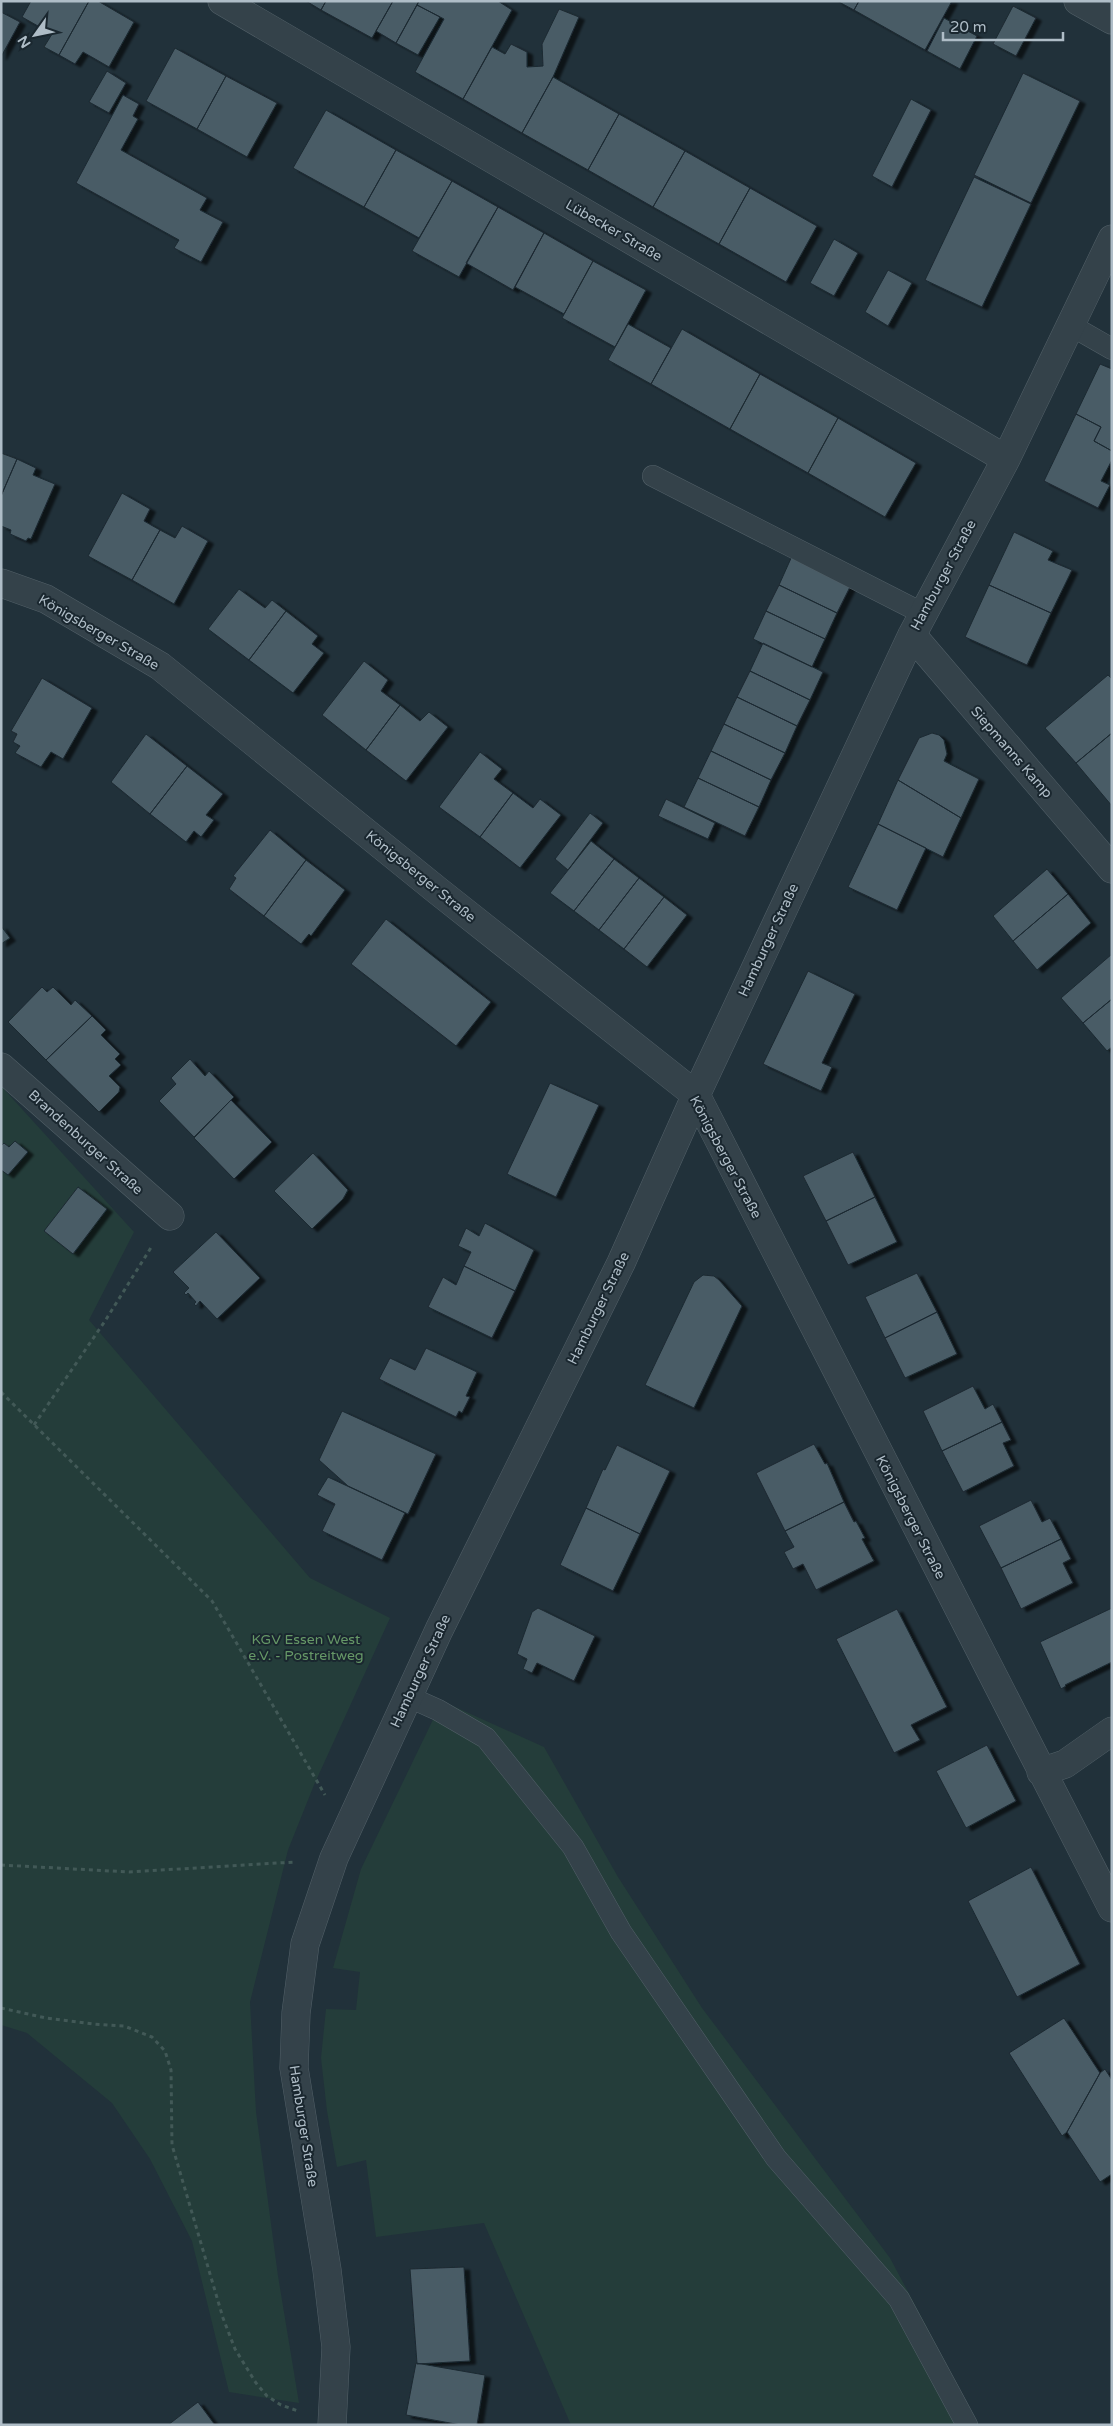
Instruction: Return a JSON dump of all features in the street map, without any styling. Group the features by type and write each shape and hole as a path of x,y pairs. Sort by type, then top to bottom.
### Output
{"street":[{"name":"Lübecker Straße","path":"222,1 1006,458"},
{"path":"1078,1 1112,20"},
{"name":"Hamburger Straße","path":"333,2424 336,2347 327,2270 294,2068 296,2013 304,1944 334,1858 346,1830 380,1764 443,1621 621,1263 696,1095 917,624 1006,458 1112,239"},
{"name":"Königsberger Straße","path":"1,583 46,599 160,666 438,891 696,1095 1112,1908"},
{"name":"Siepmanns Kamp","path":"917,624 1112,869"},
{"name":"Brandenburger Straße","path":"1,1067 170,1216"},
{"path":"1041,1772 1065,1764 1112,1731"}],"lane":[{"path":"1070,325 1112,349"},
{"path":"654,476 917,624"},
{"path":"409,1697 438,1710 486,1738 573,1847 621,1932 776,2158 899,2299 967,2425"}],"path":[{"path":"34,1425 105,1321 170,1216"},
{"path":"1,1392 212,1601 346,1830"},
{"path":"1,1865 129,1872 267,1865 334,1858"},
{"path":"1,2008 46,2018 124,2026 152,2038 166,2051 171,2070 172,2145 223,2318 235,2349 267,2396 282,2405 333,2424"}],"green space":[{"name":"KGV Essen West e.V. - Postreitweg","path":"1,1086 134,1232 89,1320 310,1578 390,1618 314,1785 288,1850 250,2002 256,2112 278,2276 299,2403 229,2392 192,2241 150,2159 112,2103 27,2033 1,2025"},
{"path":"442,1701 544,1747 618,1877 702,2008 890,2258 979,2425 571,2425 484,2223 376,2237 366,2160 337,2167 327,2111 321,2058 326,2009 356,2010 360,1972 333,1968 361,1869"}],"building":[{"path":"31,1 89,1 59,55 44,47 52,34 22,17"},
{"path":"89,1 98,1 134,22 109,67 83,52 75,64 59,55"},
{"path":"306,1 326,1 321,10"},
{"path":"326,1 393,1 372,38 321,10"},
{"path":"393,1 419,1 396,43 376,31"},
{"path":"419,1 498,1 512,10 463,99 415,72 444,19 417,5"},
{"path":"837,1 859,1 854,10"},
{"path":"859,1 952,1 925,50 854,10"},
{"path":"417,5 440,17 418,55 396,43"},
{"path":"1013,6 1036,18 1016,56 993,44"},
{"path":"559,9 579,17 553,77 522,133 463,99 492,47 505,54 511,44 527,52 527,67 543,66 542,44"},
{"path":"1,12 20,22 1,57"},
{"path":"944,18 977,36 960,69 927,51"},
{"path":"175,48 226,76 197,129 146,101"},
{"path":"107,71 126,83 109,113 89,102"},
{"path":"1023,73 1080,101 1031,203 974,175"},
{"path":"226,76 277,103 247,157 197,129"},
{"path":"553,77 619,114 588,170 522,133"},
{"path":"123,95 139,104 133,116 138,119 121,150 207,198 200,210 223,222 201,262 174,248 179,240 76,183"},
{"path":"911,99 931,110 892,187 872,176"},
{"path":"326,110 396,150 364,207 293,168"},
{"path":"619,114 685,151 653,207 588,170"},
{"path":"396,150 452,181 419,238 364,207"},
{"path":"685,151 750,188 719,244 653,207"},
{"path":"974,177 1031,204 982,307 925,280"},
{"path":"452,181 498,207 459,277 412,251"},
{"path":"750,188 817,226 786,282 719,244"},
{"path":"498,207 544,233 513,290 466,263"},
{"path":"544,233 593,261 564,314 515,287"},
{"path":"834,239 858,253 834,296 810,283"},
{"path":"593,261 646,290 615,347 562,318"},
{"path":"888,270 912,283 888,326 865,312"},
{"path":"628,324 671,348 651,384 608,360"},
{"path":"682,329 760,374 730,429 651,384"},
{"path":"1100,364 1112,369 1112,451 1094,441 1101,427 1076,414"},
{"path":"760,374 838,418 808,473 730,429"},
{"path":"1076,414 1101,427 1094,441 1112,451 1112,460 1101,481 1110,485 1098,508 1044,481"},
{"path":"838,418 916,463 885,517 808,473"},
{"path":"1,453 17,459 1,496"},
{"path":"17,459 36,468 33,475 55,484 31,539 28,538 26,541 10,534 11,530 1,526 1,496"},
{"path":"122,493 150,509 144,521 160,530 132,580 88,556"},
{"path":"182,526 208,541 174,604 132,580 160,530 175,538"},
{"path":"1014,532 1053,551 1048,560 1072,570 1051,613 989,585"},
{"path":"792,556 851,585 837,613 779,585"},
{"path":"779,585 837,613 825,639 766,611"},
{"path":"989,585 1051,613 1027,665 965,637"},
{"path":"239,589 265,608 272,600 286,611 249,660 208,629"},
{"path":"286,611 318,636 312,644 324,653 293,693 249,660"},
{"path":"766,611 825,639 812,667 753,639"},
{"path":"763,643 823,672 810,700 750,671"},
{"path":"364,661 388,680 381,691 400,705 366,750 322,715"},
{"path":"750,671 810,700 797,726 737,697"},
{"path":"1108,675 1112,679 1112,733 1076,763 1045,728"},
{"path":"42,678 92,708 63,759 51,752 41,767 15,753 20,746 13,742 17,734 11,731"},
{"path":"737,697 797,726 785,753 724,724"},
{"path":"400,705 420,721 429,712 448,727 406,781 366,750"},
{"path":"724,724 785,753 771,780 711,751"},
{"path":"932,733 939,735 944,740 947,754 944,761 979,779 961,818 898,780 919,738"},
{"path":"1112,733 1112,806 1076,763"},
{"path":"146,734 187,766 150,814 111,782"},
{"path":"711,751 771,780 759,807 698,778"},
{"path":"480,752 502,769 494,779 513,793 480,837 439,807"},
{"path":"187,766 223,794 206,815 214,820 201,837 194,831 186,842 150,814"},
{"path":"698,778 759,807 745,836 684,807"},
{"path":"898,780 961,818 943,857 878,824"},
{"path":"513,793 533,808 540,799 561,815 520,868 480,837"},
{"path":"666,799 715,823 708,839 658,816"},
{"path":"590,813 603,823 568,870 555,859"},
{"path":"878,824 926,848 897,910 848,887"},
{"path":"270,830 306,860 264,916 229,889 236,878 233,876"},
{"path":"591,841 614,859 574,911 550,893"},
{"path":"614,859 639,878 599,930 574,911"},
{"path":"306,860 345,890 311,936 309,934 301,944 264,916"},
{"path":"1047,869 1068,894 1013,941 993,916"},
{"path":"639,878 664,897 624,949 599,930"},
{"path":"1068,894 1091,923 1037,970 1013,941"},
{"path":"664,897 687,915 647,967 624,949"},
{"path":"386,919 491,1002 456,1046 351,964"},
{"path":"1,926 10,938 1,944"},
{"path":"1112,954 1112,999 1083,1023 1061,998"},
{"path":"808,971 855,994 822,1063 832,1067 821,1091 763,1064"},
{"path":"42,987 47,992 53,987 71,1005 75,1000 92,1016 46,1060 8,1022"},
{"path":"1112,999 1112,1047 1107,1051 1083,1023"},
{"path":"92,1016 106,1030 101,1035 120,1054 115,1059 121,1065 109,1076 120,1087 119,1092 99,1112 46,1060"},
{"path":"190,1059 205,1076 209,1071 234,1097 194,1137 159,1101 176,1084 171,1078"},
{"path":"550,1083 599,1105 556,1197 507,1174"},
{"path":"231,1100 272,1142 234,1179 194,1138"},
{"path":"15,1141 28,1152 8,1175 1,1170 1,1146 4,1143 9,1147"},
{"path":"853,1152 875,1197 826,1221 803,1176"},
{"path":"313,1153 348,1190 343,1199 312,1229 274,1191"},
{"path":"78,1187 107,1209 73,1254 44,1231"},
{"path":"875,1197 897,1242 848,1265 826,1221"},
{"path":"485,1223 534,1250 515,1291 464,1266 471,1252 458,1246 466,1228 479,1236"},
{"path":"216,1232 260,1278 217,1319 200,1301 196,1306 194,1304 196,1302 188,1293 186,1295 184,1293 189,1288 173,1272"},
{"path":"464,1266 515,1291 492,1338 428,1307 443,1277 456,1285"},
{"path":"917,1273 937,1312 885,1338 865,1297"},
{"path":"703,1275 714,1276 742,1306 694,1408 645,1385 694,1282"},
{"path":"937,1312 957,1354 905,1378 885,1338"},
{"path":"426,1348 477,1372 466,1396 470,1397 462,1413 459,1411 456,1417 379,1379 390,1358 415,1370"},
{"path":"973,1386 985,1409 993,1404 1002,1422 942,1451 923,1411"},
{"path":"342,1411 436,1454 408,1514 348,1486 319,1460"},
{"path":"1002,1422 1011,1440 1003,1443 1014,1466 963,1492 942,1451"},
{"path":"814,1444 825,1464 827,1463 844,1502 785,1531 756,1473"},
{"path":"617,1445 670,1471 640,1534 586,1508 603,1469 605,1470"},
{"path":"328,1477 405,1513 382,1560 322,1531 335,1504 317,1495"},
{"path":"1031,1500 1042,1522 1050,1518 1061,1539 1001,1568 979,1526"},
{"path":"844,1502 865,1538 862,1539 874,1561 816,1590 803,1564 793,1569 784,1552 794,1547 785,1531"},
{"path":"586,1508 640,1534 613,1591 560,1565"},
{"path":"1061,1539 1071,1559 1063,1563 1073,1583 1021,1609 1001,1568"},
{"path":"538,1608 595,1636 574,1681 537,1663 532,1673 523,1669 527,1659 517,1654 532,1612"},
{"path":"1112,1608 1112,1662 1065,1685 1061,1689 1040,1642"},
{"path":"897,1609 947,1707 911,1725 920,1740 894,1753 836,1639"},
{"path":"987,1745 1016,1801 966,1828 936,1771"},
{"path":"1031,1867 1080,1964 1017,1997 968,1901"},
{"path":"1064,2018 1100,2073 1067,2132 1062,2136 1009,2053"},
{"path":"1105,2069 1112,2080 1112,2174 1100,2182 1067,2132 1100,2073"},
{"path":"464,2267 470,2361 417,2364 410,2269"},
{"path":"416,2363 485,2375 477,2425 461,2425 406,2415"},
{"path":"198,2402 215,2425 168,2425"}]}
